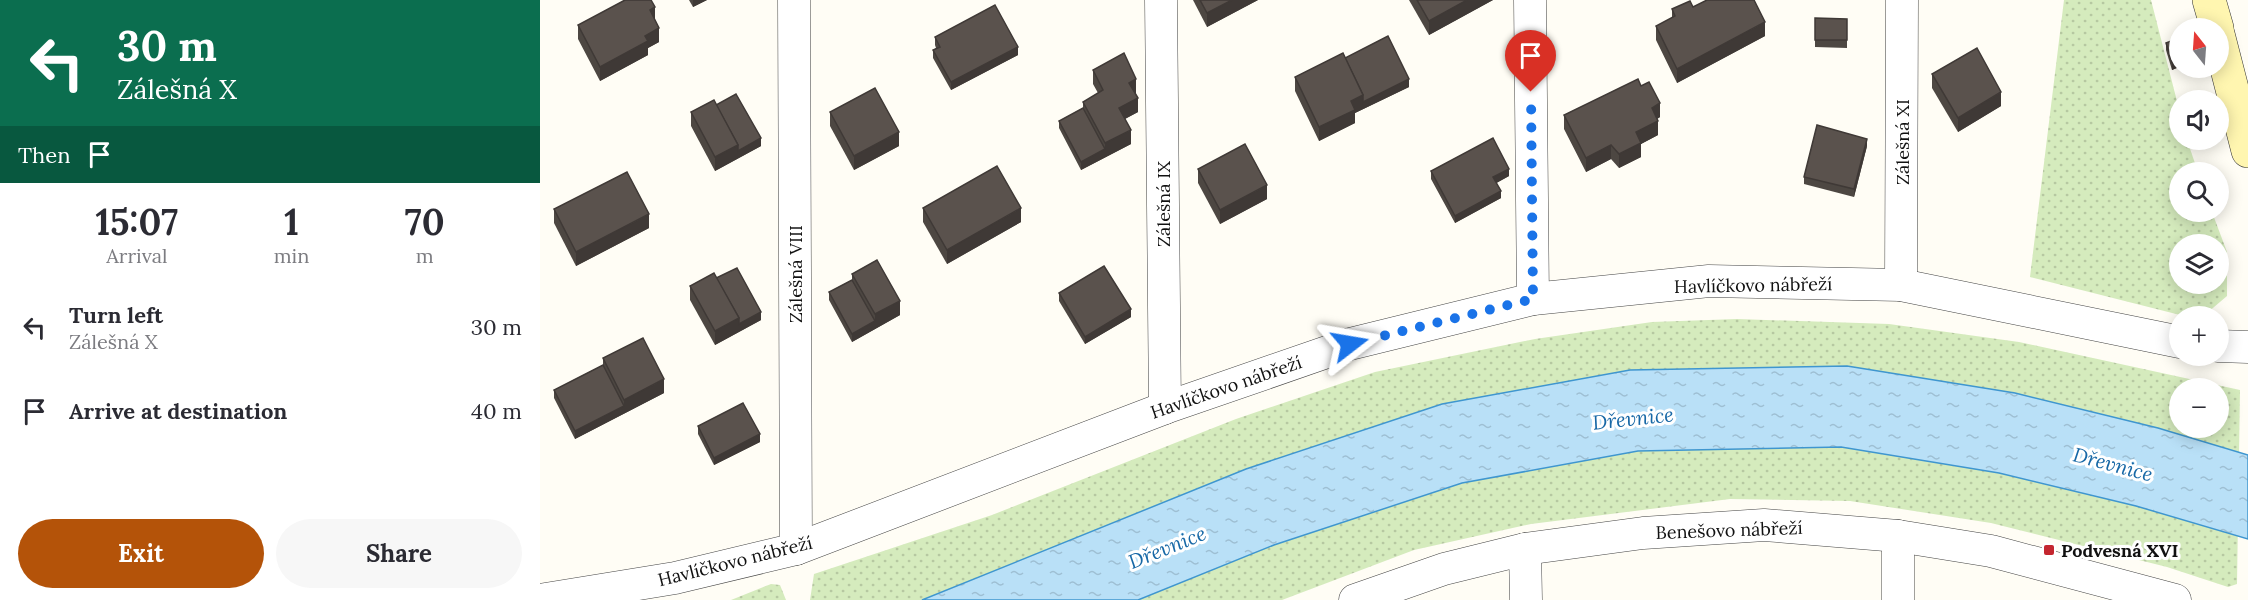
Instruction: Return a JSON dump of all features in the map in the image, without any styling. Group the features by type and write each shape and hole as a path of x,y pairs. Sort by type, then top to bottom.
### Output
{"street":[{"name":"Zálešná VIII","path":"794,0 796,549"},
{"name":"Zálešná IX","path":"1161,0 1165,408"},
{"path":"1530,0 1533,299"},
{"name":"Zálešná XI","path":"1901,285 1902,0"},
{"path":"2209,0 2214,18"},
{"path":"2229,77 2248,151"},
{"name":"Havlíčkovo nábřeží","path":"540,600 675,578 796,549 1165,408 1350,344 1533,299 1709,281 1901,285 2169,340"},
{"path":"2229,346 2248,347"},
{"name":"Benešovo nábřeží","path":"1355,600 1444,569 1525,549 1643,533 1764,525 1898,536 1991,550 2175,600"},
{"path":"1898,536 1898,600"},
{"path":"1525,549 1526,600"}],"green space":[{"path":"2064,0 2151,0 2169,78 2171,78 2174,90 2169,90 2169,150 2190,150 2195,162 2169,162 2169,222 2216,222 2220,234 2169,234 2169,294 2227,294 2215,306 2169,306 2169,312 2030,277"},
{"path":"1737,319 1889,324 2019,342 2185,378 2169,378 2169,438 2229,438 2229,388 2240,390 2237,584 2228,587 2167,567 1991,523 1850,501 1730,499 1531,524 1414,550 1282,600 810,600 814,574 992,515 1236,419 1375,372 1535,339 1652,322"},
{"path":"771,584 780,585 786,600 731,600"}],"water":[{"name":"Dřevnice","path":"1847,366 2015,393 2158,428 2169,431 2169,438 2191,438 2248,455 2248,539 2136,506 1999,473 1841,447 1638,451 1462,483 1274,545 1138,600 922,600 1246,469 1442,404 1630,370"}],"building":[{"path":"625,0 651,0 655,7 650,10 659,28 645,36 648,41 600,67 578,25"},
{"path":"1200,0 1232,0 1207,13"},
{"path":"1417,0 1467,0 1429,21"},
{"path":"1707,0 1754,0 1765,22 1677,69 1656,26 1675,16 1672,9 1690,1 1693,7"},
{"path":"995,5 1018,47 951,82 933,50 940,47 935,37"},
{"path":"1815,18 1847,19 1847,40 1815,40"},
{"path":"1388,36 1409,79 1363,102 1363,95 1345,58"},
{"path":"1977,48 2001,92 1958,118 1932,74"},
{"path":"1124,53 1136,79 1129,83 1138,98 1119,108 1131,130 1105,143 1083,102 1103,90 1093,70"},
{"path":"1343,53 1363,95 1351,101 1355,110 1319,127 1295,77"},
{"path":"1638,79 1641,86 1649,82 1660,103 1652,108 1658,121 1636,132 1641,143 1619,154 1611,145 1586,158 1564,115"},
{"path":"875,88 899,132 854,156 830,112"},
{"path":"736,94 761,138 738,151 738,145 716,105"},
{"path":"714,100 738,145 715,157 691,112"},
{"path":"1083,108 1105,149 1081,162 1059,121"},
{"path":"1817,125 1867,139 1854,189 1804,177"},
{"path":"1493,138 1509,169 1493,177 1501,191 1455,216 1431,171"},
{"path":"1245,144 1267,185 1220,210 1198,169"},
{"path":"997,166 1021,208 947,250 923,208"},
{"path":"627,172 649,214 576,252 554,209"},
{"path":"877,260 900,301 875,314 852,274"},
{"path":"1104,266 1131,309 1085,337 1059,293"},
{"path":"737,268 761,312 739,324 739,318 716,278"},
{"path":"714,273 739,318 715,331 690,286"},
{"path":"852,280 875,321 852,334 829,292"},
{"path":"643,338 664,379 624,400 603,358"},
{"path":"603,365 624,406 575,431 554,390"},
{"path":"743,403 760,434 714,458 698,426"}],"place":[{"name":"Podvesná XVI","path":"2049,550"}],"route":[{"path":"1350,344 1533,299 1531,92"}]}
